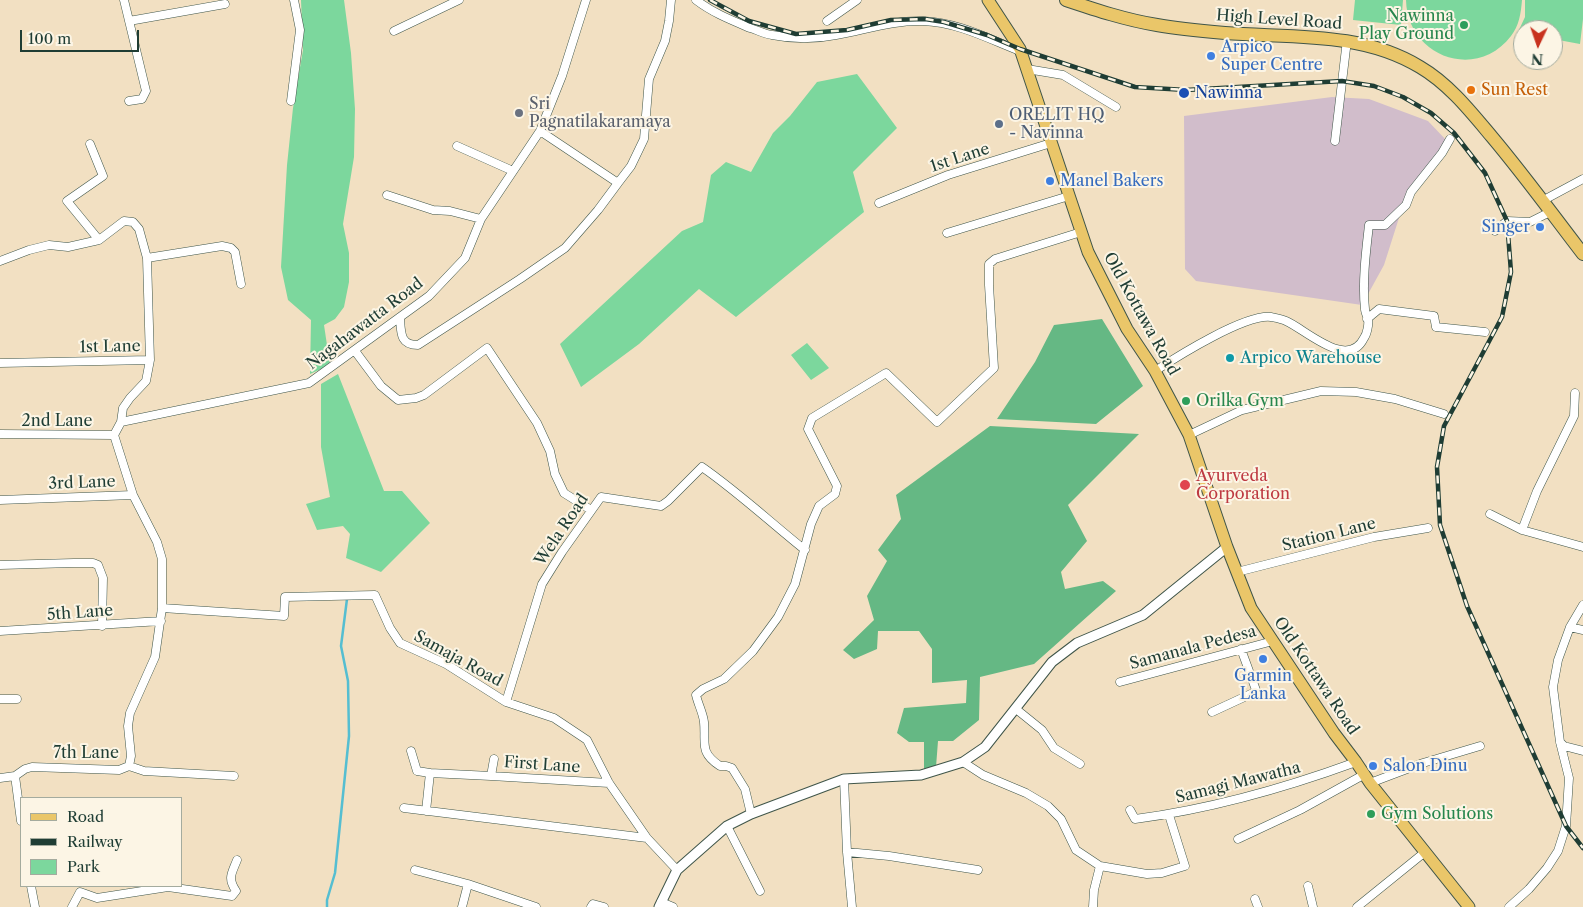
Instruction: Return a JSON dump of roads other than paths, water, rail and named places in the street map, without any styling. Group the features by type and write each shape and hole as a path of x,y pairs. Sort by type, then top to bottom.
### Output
{"highway":[{"name":"High Level Road","path":"1066,0 1116,16 1156,25 1224,33 1347,40 1372,46 1408,60 1421,67 1468,108 1583,254"}],"main road":[{"name":"Old Kottawa Road","path":"988,0 1020,51 1088,252 1127,329 1155,371 1189,435 1227,548 1251,608 1334,733 1367,778 1470,907"}],"street":[{"path":"124,0 146,91 142,99 129,101"},
{"path":"291,101 300,30 294,0"},
{"path":"394,31 459,0"},
{"name":"Nagahawatta Road","path":"121,422 309,383 429,296 465,258 482,219 540,131 562,76 586,0"},
{"path":"400,318 401,333 404,341 410,345 418,345 565,248 598,210 631,166 644,139 649,80 665,41 670,21 671,0"},
{"path":"696,0 726,18 770,35 791,38 835,36 905,21 923,21 957,27 1020,51"},
{"path":"827,21 857,0"},
{"path":"129,21 226,4"},
{"path":"1335,141 1347,40"},
{"path":"1027,69 1063,75 1116,107"},
{"path":"540,131 618,183"},
{"path":"1155,371 1184,352 1223,332 1254,320 1269,317 1286,320 1319,342 1338,350 1351,351 1359,345 1365,338 1368,319 1365,310 1366,253 1369,225 1384,225 1406,205 1411,192 1442,153 1450,139"},
{"name":"1st Lane","path":"879,203 948,175 1051,143"},
{"path":"90,144 103,176 67,201 99,240"},
{"path":"457,146 513,171"},
{"path":"1542,201 1583,179"},
{"path":"387,195 433,210 450,211 482,219"},
{"path":"947,232 1069,196"},
{"path":"1495,231 1507,221 1530,222 1550,212"},
{"path":"0,260 48,245 68,247 99,240 124,221 133,222 139,229 147,258 150,360"},
{"path":"751,814 745,789 732,768 720,766 710,759 705,751 704,720 696,695 703,689 724,679 753,651 778,617 795,584 811,524 819,506 835,494 837,486 808,429 812,418 886,373 937,422 994,368 989,264 995,259 1081,232"},
{"path":"147,258 222,246 231,248 235,252 241,284"},
{"path":"1368,319 1379,309 1434,316 1436,326 1485,332"},
{"path":"355,351 381,386 398,400 424,395 487,348 537,423 550,451 555,474 564,493 591,510"},
{"name":"1st Lane","path":"0,363 150,360 146,381 123,408 121,422"},
{"path":"1189,435 1242,410 1321,391 1356,392 1444,414"},
{"path":"1522,530 1537,491 1574,416 1575,393"},
{"path":"1574,416 1583,419"},
{"path":"114,435 121,422"},
{"name":"2nd Lane","path":"0,434 114,435"},
{"name":"3rd Lane","path":"0,500 133,495 114,435"},
{"name":"Wela Road","path":"506,702 542,584 601,497 661,506 702,467 728,485 805,550"},
{"path":"129,766 131,756 128,726 130,713 155,657 162,608 162,559 157,542 133,495"},
{"path":"1490,514 1522,530 1583,547"},
{"name":"Station Lane","path":"1237,572 1374,537 1428,528"},
{"path":"673,907 660,904 677,870 727,826 751,814 844,779 922,775 963,762 985,747 1052,662 1077,643 1143,615 1227,548"},
{"path":"0,565 74,563 93,563 98,565 103,578 102,626"},
{"name":"Samaja Road","path":"162,608 284,616 285,597 374,595 390,628 400,643 446,664 506,702 554,718 587,740 609,783 647,838 677,870"},
{"path":"1509,907 1529,889 1547,868 1558,850 1566,826 1569,778 1560,742 1553,687 1558,660 1570,627 1583,605"},
{"name":"5th Lane","path":"0,632 161,621"},
{"path":"1570,627 1583,630"},
{"name":"Samanala Pedesa","path":"1120,682 1273,641"},
{"path":"1212,712 1256,690 1241,649"},
{"path":"0,699 17,699"},
{"path":"1016,709 1042,730 1054,748 1080,764"},
{"path":"1560,742 1564,746 1583,752"},
{"path":"1238,839 1367,778 1480,746"},
{"path":"410,751 417,770 430,773 491,776"},
{"name":"First Lane","path":"494,759 491,776 609,783"},
{"path":"963,762 983,775 1026,793 1048,806 1061,819 1076,850 1100,866 1147,874 1162,873 1185,866 1169,815"},
{"name":"Samagi Mawatha","path":"1130,810 1135,819 1169,815 1241,799 1309,779 1356,762"},
{"name":"7th Lane","path":"0,778 15,776 25,769 32,767 119,770 129,766 144,771 234,776"},
{"path":"426,811 430,773"},
{"path":"15,776 20,814"},
{"path":"844,779 847,852 852,907"},
{"path":"404,808 647,838"},
{"path":"727,826 760,892"},
{"path":"847,852 889,856 978,870"},
{"path":"1357,907 1425,852"},
{"path":"72,907 80,892 97,898 168,887 232,896 236,891 231,884 230,875 237,860"},
{"path":"1093,907 1094,890 1100,866"},
{"path":"415,870 468,884 536,907"},
{"path":"462,907 468,884"},
{"path":"1308,886 1313,907"},
{"path":"31,887 35,907"},
{"path":"1255,899 1258,907"},
{"path":"591,907 593,904 604,907"}],"waterway":[{"path":"327,907 327,900 335,873 349,736 348,681 341,646 347,599"}],"railway":[{"path":"710,0 749,21 796,34 847,30 891,20 925,19 944,22 987,35 1020,49 1135,87 1186,90 1342,81 1374,86 1403,97 1431,113 1454,133 1485,173 1507,221 1511,272 1502,317 1444,426 1437,467 1440,525 1467,606 1566,826 1583,848"}],"place":[{"name":"Nawinna Play Ground","path":"1464,25"},
{"name":"Arpico Super Centre","path":"1211,56"},
{"name":"Sun Rest","path":"1471,90"},
{"name":"Nawinna","path":"1184,93"},
{"name":"Sri Pagnatilakaramaya","path":"519,113"},
{"name":"ORELIT HQ - Navinna","path":"999,124"},
{"name":"Manel Bakers","path":"1050,181"},
{"name":"Singer","path":"1540,227"},
{"name":"Arpico Warehouse","path":"1230,358"},
{"name":"Orilka Gym","path":"1186,401"},
{"name":"Ayurveda Corporation","path":"1185,485"},
{"name":"Garmin Lanka","path":"1263,659"},
{"name":"Salon Dinu","path":"1373,766"},
{"name":"Gym Solutions","path":"1371,814"}]}
